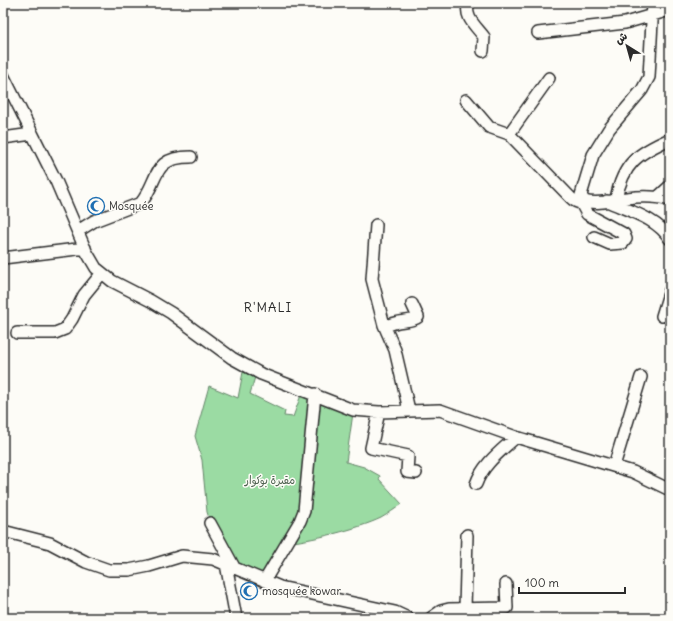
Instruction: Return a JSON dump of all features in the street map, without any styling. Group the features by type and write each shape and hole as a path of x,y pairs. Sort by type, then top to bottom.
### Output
{"street":[{"path":"469,3 467,8 470,18 484,37 483,51"},
{"path":"594,237 610,244 623,243 626,239 624,234 587,214 581,195 593,155 609,129 642,90 649,77 653,3"},
{"path":"538,33 625,23 670,10"},
{"path":"3,75 56,180 85,248 96,268 112,281 151,300 171,313 232,358 261,374 353,410 379,412 440,410 516,437 633,472 670,490"},
{"path":"509,134 549,78"},
{"path":"466,100 489,127 509,134 575,202 592,204 612,200 658,197 670,200"},
{"path":"3,138 32,134"},
{"path":"612,200 631,162 639,154 670,139"},
{"path":"78,231 94,221 141,203 161,166 177,157 191,157"},
{"path":"658,197 670,186"},
{"path":"612,200 663,228 670,239"},
{"path":"376,225 372,279 385,327 395,350 409,410"},
{"path":"3,258 85,248"},
{"path":"17,333 55,333 65,329 72,319 84,295 102,273"},
{"path":"662,316 670,290"},
{"path":"385,327 400,320 415,319 418,317 412,304"},
{"path":"614,466 641,377"},
{"path":"265,580 300,521 304,511 315,394"},
{"path":"379,412 371,448 408,456 407,472 416,473"},
{"path":"476,484 479,474 516,437"},
{"path":"210,524 230,565 236,618"},
{"path":"3,531 50,543 86,562 109,570 129,570 149,566 182,556 213,559 280,587 370,613 408,618"},
{"path":"465,608 467,535"},
{"path":"431,618 441,611 465,608 507,608 506,584"}],"green space":[{"name":"مقبرة بوكوار","path":"243,372 255,377 250,394 285,411 284,416 293,417 301,395 353,413 346,462 364,467 380,476 379,479 402,504 381,518 360,526 320,537 284,543 266,575 233,561 212,527 207,512 202,460 195,436 209,386 238,398"}],"place":[{"name":"Mosquée","path":"96,206"},
{"name":"mosquée kowar","path":"249,591"}],"district":[{"name":"R'MALI","path":"268,307"}]}
